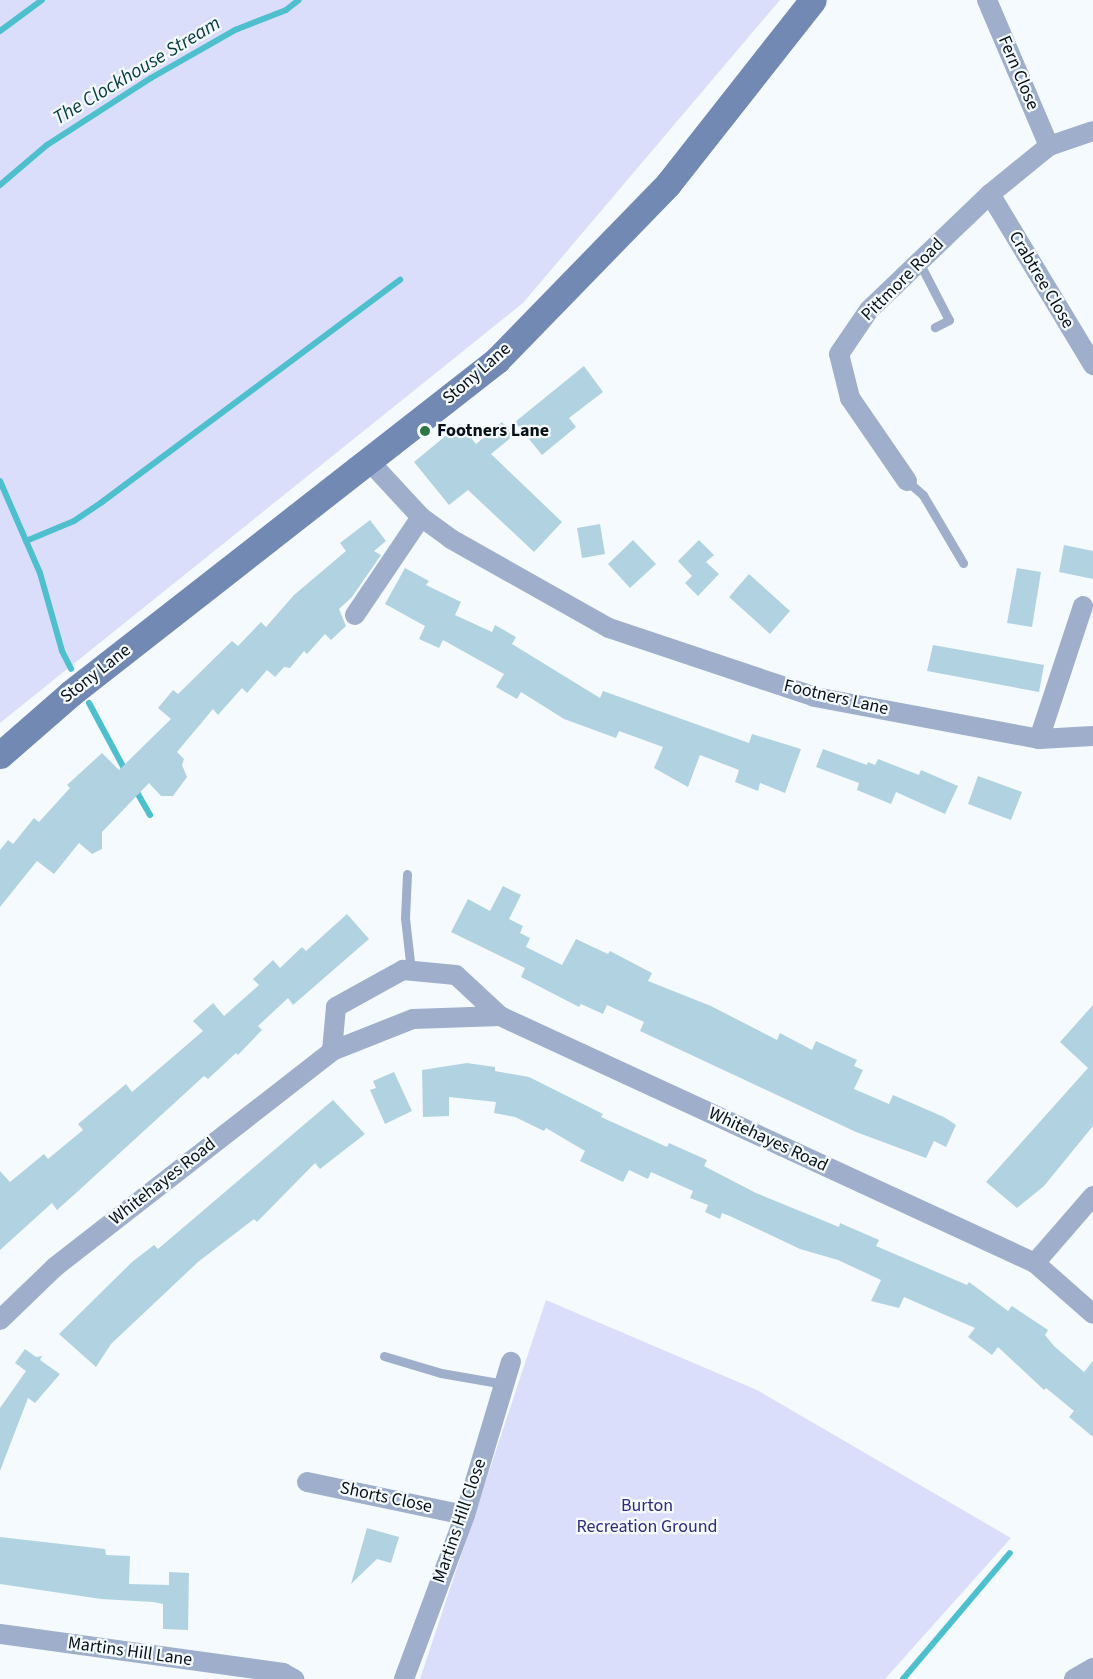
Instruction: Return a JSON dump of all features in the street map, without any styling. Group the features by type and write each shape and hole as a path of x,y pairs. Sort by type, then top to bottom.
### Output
{"main road":[{"name":"Stony Lane","path":"0,755 71,693 370,462 497,360 668,184 813,0"}],"street":[{"name":"Fern Close","path":"987,0 1049,146"},
{"name":"Pittmore Road","path":"907,481 850,398 839,354 869,310 990,194 1049,146 1093,131"},
{"name":"Crabtree Close","path":"990,194 1093,365"},
{"name":"Footners Lane","path":"370,462 420,518 451,539 609,628 815,697 1039,739 1093,736"},
{"path":"355,615 420,518"},
{"path":"1039,739 1083,606"},
{"name":"Whitehayes Road","path":"332,1051 336,1007 403,970 456,975 500,1016 1035,1263 1093,1314"},
{"name":"Whitehayes Road","path":"0,1320 55,1267 332,1051 413,1019 500,1016"},
{"path":"1035,1263 1093,1196"},
{"name":"Martins Hill Close","path":"404,1679 465,1515 510,1362"},
{"name":"Shorts Close","path":"307,1482 465,1515"},
{"name":"Martins Hill Lane","path":"0,1634 283,1673 294,1679"},
{"path":"1074,1679 1093,1668"}],"lane":[{"path":"919,262 949,320 935,327"},
{"path":"907,481 923,495 963,563"},
{"path":"407,874 405,918 411,971"},
{"path":"384,1356 432,1371 504,1384"}],"green space":[{"path":"0,0 780,0 523,303 0,723"},
{"name":"Burton Recreation Ground","path":"546,1300 757,1390 1011,1538 885,1679 420,1679"}],"building":[{"path":"584,366 603,392 569,418 576,427 542,455 515,422"},
{"path":"502,422 513,436 491,454 562,522 534,552 468,490 449,505 414,462 460,424 476,444"},
{"path":"370,520 386,541 374,551 381,555 352,597 339,609 346,626 331,640 325,634 307,654 304,651 290,668 284,667 275,677 267,670 247,693 242,688 218,715 213,709 177,752 184,759 182,765 187,777 173,796 161,796 149,783 102,832 102,849 92,854 79,843 54,874 37,861 0,907 0,850 8,840 13,844 34,818 39,822 70,788 67,785 102,753 119,770 171,719 158,708 173,690 178,694 232,641 238,646 261,622 266,627 294,595 346,551 340,543"},
{"path":"600,524 605,554 582,558 577,528"},
{"path":"633,540 656,564 630,588 608,564"},
{"path":"699,540 714,555 706,562 719,574 698,596 685,583 692,576 678,561"},
{"path":"1064,545 1093,551 1093,579 1059,572"},
{"path":"405,568 429,581 426,585 461,602 455,615 492,632 495,625 516,637 512,644 600,698 603,691 749,743 752,734 801,749 785,793 760,783 758,791 735,782 739,770 700,755 688,787 654,768 663,747 619,731 616,738 564,719 521,692 517,699 496,687 504,674 443,640 439,648 419,639 425,626 385,604"},
{"path":"1017,568 1041,572 1032,627 1007,623"},
{"path":"749,574 790,611 770,634 729,597"},
{"path":"933,645 1044,665 1039,692 927,671"},
{"path":"823,749 867,765 868,762 875,765 878,759 919,775 921,770 958,786 945,814 896,792 891,804 857,790 859,783 816,767"},
{"path":"978,776 1022,792 1011,820 968,804"},
{"path":"503,886 521,895 509,919 523,926 520,933 530,938 526,947 562,965 576,939 608,954 610,951 652,973 648,981 711,1006 777,1040 780,1033 812,1050 816,1041 857,1060 854,1066 863,1070 854,1089 889,1104 893,1095 944,1117 956,1125 946,1147 934,1141 926,1158 856,1132 640,1031 644,1022 607,1005 603,1014 581,1004 579,1007 521,977 525,968 451,932 468,899 490,911"},
{"path":"347,914 369,939 293,1005 288,998 258,1026 262,1030 238,1055 236,1053 208,1079 204,1076 57,1210 52,1203 0,1250 0,1171 10,1182 44,1154 48,1159 83,1130 78,1124 126,1084 132,1092 203,1031 193,1021 213,1003 224,1016 259,985 253,979 273,960 280,968 302,947 306,951"},
{"path":"1093,1005 1093,1126 1044,1186 1017,1208 986,1182 1088,1068 1060,1042"},
{"path":"467,1063 495,1067 495,1071 529,1077 603,1114 601,1117 667,1147 669,1143 707,1160 704,1166 756,1193 839,1227 840,1223 879,1240 876,1246 967,1285 969,1282 1008,1311 1012,1306 1048,1330 1045,1335 1054,1346 1084,1372 1093,1361 1093,1437 1069,1417 1074,1411 1046,1388 1044,1390 998,1347 992,1355 968,1337 975,1328 904,1297 899,1308 871,1301 881,1280 838,1260 800,1249 722,1213 720,1219 705,1212 708,1205 690,1198 693,1191 651,1172 648,1179 629,1170 623,1182 580,1161 585,1151 546,1128 544,1131 515,1117 494,1113 496,1102 449,1097 449,1116 423,1117 422,1070"},
{"path":"394,1072 412,1111 385,1124 370,1090 376,1088 373,1081"},
{"path":"333,1100 365,1134 320,1169 315,1163 257,1222 254,1219 198,1262 111,1344 96,1367 59,1334 132,1262 154,1245 158,1249"},
{"path":"25,1349 36,1357 42,1356 40,1360 60,1374 35,1403 28,1398 0,1471 0,1408 26,1371 15,1363"},
{"path":"367,1528 399,1537 391,1563 377,1559 351,1584"},
{"path":"0,1537 105,1549 106,1555 130,1556 129,1584 169,1585 169,1572 189,1573 188,1630 163,1629 163,1604 101,1599 0,1584"}],"waterway":[{"path":"0,31 42,0"},
{"name":"The Clockhouse Stream","path":"0,185 47,145 151,78 235,30 286,10 299,0"},
{"path":"26,541 74,521 102,502 400,280"},
{"path":"0,481 40,573 62,651 71,669"},
{"path":"89,703 126,772"},
{"path":"135,789 150,815"},
{"path":"903,1679 1010,1553"}],"place":[{"name":"Footners Lane","path":"425,431"}]}
